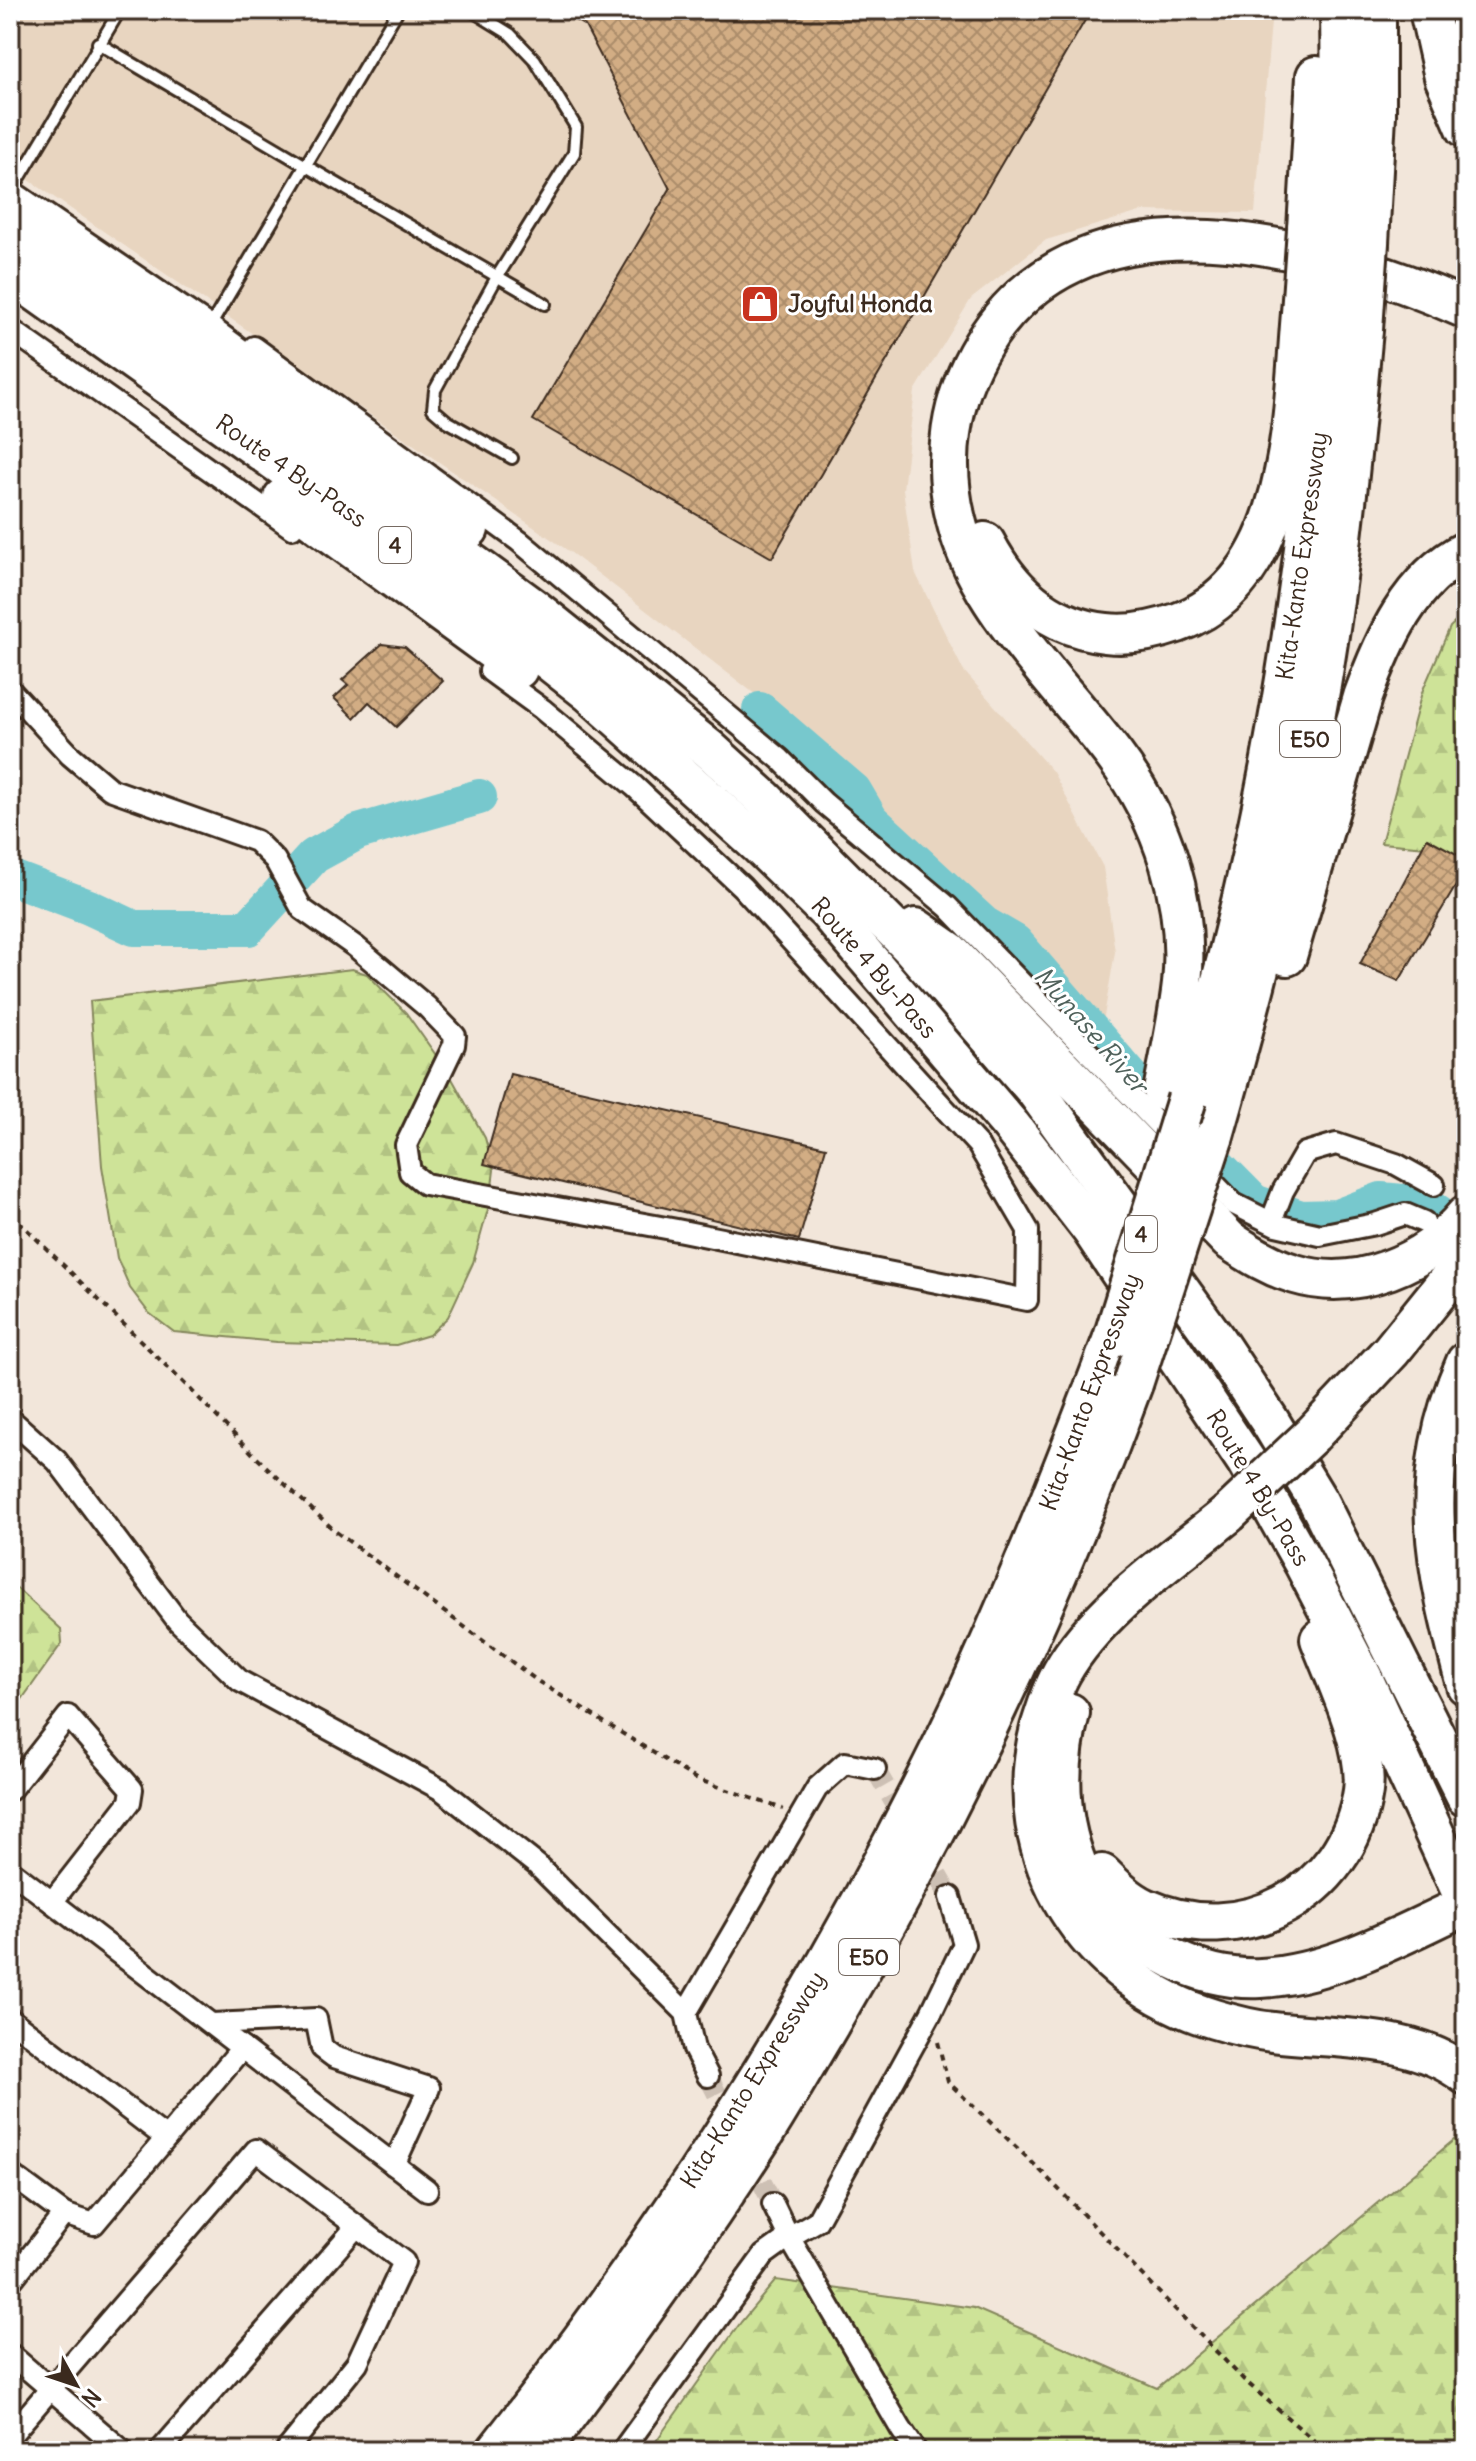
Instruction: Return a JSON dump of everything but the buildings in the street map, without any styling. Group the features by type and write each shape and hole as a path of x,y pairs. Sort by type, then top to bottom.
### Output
{"highway":[{"path":"1317,10 1315,95 1337,235 1331,322 1273,515 1257,554 1242,577 1221,599 1194,617 1160,628 1122,635 1083,630 1053,619 1002,574 986,543 974,513 969,477 970,433 979,397 996,362 1018,333 1046,308 1085,285 1128,270 1175,262 1220,261 1286,273 1385,300 1466,336"},
{"name":"Kita-Kanto Expressway","path":"496,2451 582,2339 665,2220 741,2106 808,1994 919,1789 1015,1587 1042,1484 1106,1332 1175,1095 1230,947 1288,667 1331,322 1341,103 1340,10"},
{"name":"Kita-Kanto Expressway","path":"1337,235 1376,115 1376,10"},
{"path":"1429,10 1444,77 1466,128"},
{"path":"10,198 210,326 489,543 646,676 709,749"},
{"name":"Route 4 By-Pass","path":"10,236 532,607 709,749 842,875 911,947 1036,1091 1216,1340 1269,1420 1318,1501 1466,1797"},
{"path":"1175,1095 1183,941 1177,895 1167,854 1135,787 1114,755 1006,624 967,552 952,501 948,459 951,425 961,389 988,335 1033,289 1089,257 1162,241 1210,239 1288,248 1391,278 1466,309"},
{"name":"Route 4 By-Pass","path":"10,273 474,602 590,693 759,845 827,911 888,1014 1011,1126 1091,1229 1246,1461 1363,1678 1466,1904"},
{"path":"10,304 334,534 759,845"},
{"name":"Kita-Kanto Expressway","path":"540,2451 608,2362 765,2132 886,1927 949,1809 1011,1679 1120,1420 1141,1386 1220,1148 1321,684 1344,523 1331,322"},
{"path":"1220,1148 1378,655 1394,623 1412,598 1434,573 1466,551"},
{"path":"842,875 949,951 1229,1240 1251,1255 1296,1274 1319,1279 1372,1275 1397,1267 1426,1251 1466,1215"},
{"path":"1318,1444 1466,1258"},
{"path":"1466,1292 1399,1372 1233,1522 1119,1635 1081,1686 1071,1711 1061,1757 1061,1798 1079,1869 1112,1914 1130,1932 1177,1961 1231,1977 1261,1978 1367,1959 1466,1926"},
{"path":"1466,1362 1442,1425 1434,1499 1435,1540 1442,1583 1466,1685"},
{"path":"1233,1522 1104,1618 1079,1646 1052,1691 1035,1747 1033,1774 1036,1828 1043,1857 1064,1906 1101,1953 1140,1984 1181,2007 1224,2022 1271,2032 1381,2042 1435,2057 1466,2075"},
{"path":"1069,1835 1089,1861 1123,1894 1145,1908 1217,1923 1241,1921 1290,1903 1313,1886 1332,1865 1347,1842 1356,1818 1363,1791 1364,1767 1356,1735 1312,1619 1304,1564"},
{"path":"1064,1906 1133,1958 1160,1974 1190,1988 1246,1997 1300,1991 1328,1984 1466,1904"}],"street":[{"path":"210,326 519,541 769,749 824,803 948,907 1234,1204 1271,1222 1320,1235 1375,1224 1405,1214 1424,1222"},
{"path":"10,329 542,709 634,786 742,887 888,1014 978,1145 1028,1230 1027,1300 677,1230 425,1184 410,1172 406,1145 454,1045 455,1036 427,1007 356,947 302,909 275,860 256,841 110,789 70,755 10,690"},
{"path":"1271,1222 1283,1191 1305,1153 1336,1144 1396,1164 1434,1185"},
{"path":"10,1419 57,1461 177,1620 240,1681 442,1790 537,1865 686,2013 694,2049 708,2076"},
{"path":"10,1790 68,1716 132,1789 130,1802 52,1902"},
{"path":"686,2013 817,1788 845,1763 875,1769"},
{"path":"10,1870 427,2190"},
{"path":"622,2451 764,2255 817,2221 931,2013 964,1944 950,1897"},
{"path":"10,2019 166,2138"},
{"path":"212,2024 316,2019 322,2048 334,2057 429,2088 394,2165"},
{"path":"10,2174 64,2214 94,2224 242,2048"},
{"path":"10,2436 256,2150 404,2262 357,2363 286,2451"},
{"path":"773,2204 789,2237 916,2451"},
{"path":"10,2282 64,2214"},
{"path":"160,2451 357,2226"},
{"path":"10,2354 123,2451"}],"lane":[{"path":"10,198 120,10"},
{"path":"210,326 398,10"},
{"path":"471,10 510,34 535,60 576,127 574,153 497,277 435,390 433,409 447,421 512,458"},
{"path":"98,43 545,304"}],"path":[{"path":"10,1213 335,1531 539,1682 696,1779 800,1815"},
{"path":"931,2013 948,2082 1036,2166 1244,2380 1326,2451"}],"shaded area":[{"path":"10,10 1272,10 1255,213 1143,211 1046,240 971,299 915,391 903,489 915,572 963,670 1053,772 1103,867 1115,952 1102,1028 1016,936 764,701 570,552 10,167"}],"green space":[{"path":"1466,612 1466,864 1427,847 1381,843 1422,692 1450,627"},
{"path":"352,969 367,974 406,1013 450,1075 485,1138 494,1170 490,1202 473,1263 448,1317 429,1335 396,1345 277,1342 174,1332 149,1313 130,1288 117,1258 102,1166 90,1001"},
{"path":"10,1582 61,1629 62,1643 10,1716"},
{"path":"1461,2134 1466,2142 1466,2451 649,2451 741,2322 776,2280 974,2308 1157,2388"}],"waterway":[{"name":"Munase River","path":"760,710 854,791 871,820 984,924 1015,942 1143,1090 1254,1202 1301,1218 1337,1217 1381,1200 1425,1204 1466,1231"},
{"name":"Munase River","path":"10,877 134,928 248,928 314,856 358,832 479,797"}],"tunnel":[{"path":"875,1769 905,1821"},
{"path":"922,1849 950,1897"},
{"path":"708,2076 733,2126"},
{"path":"748,2155 773,2204"}],"place":[{"name":"Joyful Honda","path":"760,304"}]}
